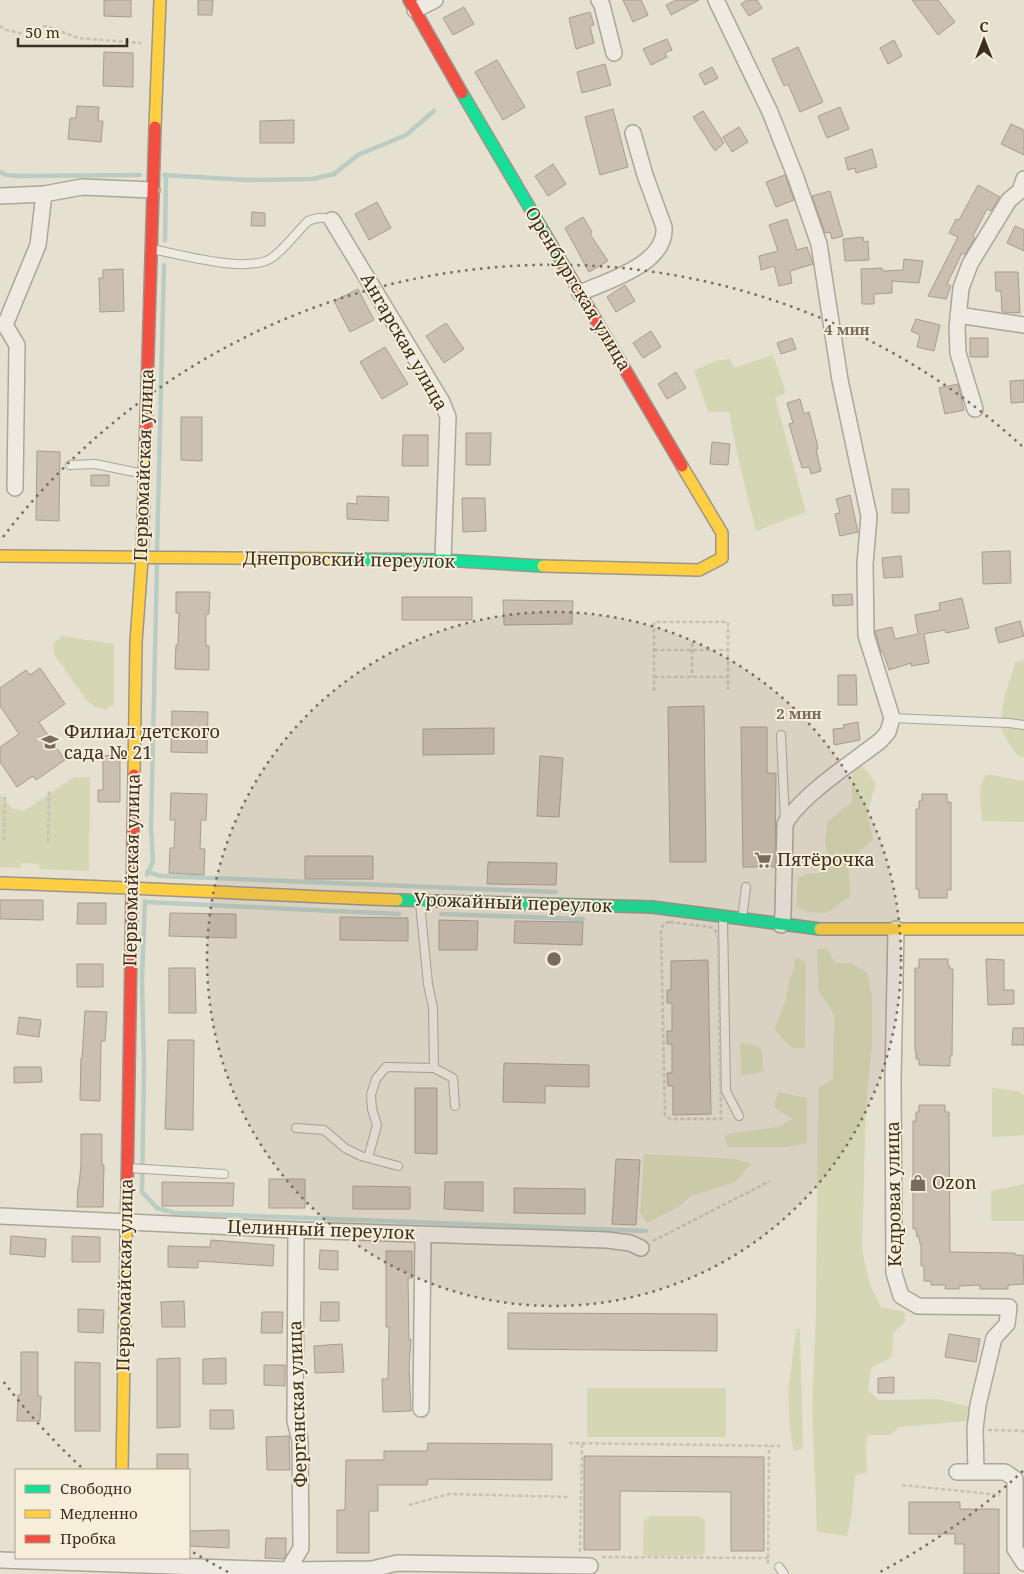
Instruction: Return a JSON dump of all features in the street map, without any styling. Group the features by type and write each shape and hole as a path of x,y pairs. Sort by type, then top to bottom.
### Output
{"street":[{"name":"Первомайская улица","path":"122,1469 136,642 142,558 150,248 160,0"},
{"path":"412,5 436,0"},
{"path":"599,0 602,5 614,53"},
{"path":"716,0 770,112 819,244 840,380 869,516 865,564 866,635 892,718 888,732 880,741 790,814 785,824 783,915 781,924"},
{"name":"Оренбургская улица","path":"412,5 722,533 722,558 699,570"},
{"path":"580,293 645,263 660,246 664,235 664,227 644,175 633,133"},
{"path":"0,196 44,194 82,186 152,190"},
{"path":"975,409 958,353 958,315 962,288 970,264 1009,200 1023,188"},
{"path":"14,488 17,345 6,325 38,245 44,194"},
{"name":"Ангарская улица","path":"332,220 442,402 448,418 443,560"},
{"path":"958,315 1024,325"},
{"name":"Днепровский переулок","path":"0,556 443,560 560,567 699,570"},
{"name":"Урожайный переулок","path":"0,883 132,887 219,893 420,901 652,907 812,929 1024,929"},
{"name":"Кедровая улица","path":"896,929 893,1080 894,1273 901,1296 918,1306 1009,1308 1007,1324 994,1338 978,1405 975,1430 976,1471"},
{"name":"Целинный переулок","path":"0,1216 296,1230 607,1240 630,1243 641,1248"},
{"name":"Ферганская улица","path":"288,1572 301,1548 300,1440 295,1421 296,1230"},
{"path":"421,1409 423,1234"},
{"path":"958,1472 1005,1472 1015,1479 1015,1549 1024,1563"},
{"path":"0,1560 288,1572 372,1569 398,1563 590,1563"}],"lane":[{"path":"150,248 219,263 257,263 272,258 308,221 315,217 326,217 332,220"},
{"path":"70,465 95,464 144,474"},
{"path":"892,718 1024,725"},
{"path":"781,735 785,824"},
{"path":"742,919 746,887"},
{"path":"420,901 428,984 433,1008 434,1068"},
{"path":"723,917 726,1092 739,1116"},
{"path":"368,1158 377,1125 370,1095 376,1079 386,1067 434,1068 453,1078 456,1106"},
{"path":"296,1128 324,1130 345,1148 361,1156 398,1166"},
{"path":"127,1168 224,1174"},
{"path":"779,1567 784,1574"}],"path":[{"path":"0,26 6,30 20,33 46,26 78,38 158,44"},
{"path":"654,691 654,622 728,622 728,690"},
{"path":"692,643 692,677"},
{"path":"654,650 728,650"},
{"path":"654,677 728,677"},
{"path":"48,842 49,789"},
{"path":"4,840 5,794"},
{"path":"670,922 710,927 718,934 721,1119 670,1119 665,1115 661,930 662,926 670,922"},
{"path":"641,1248 770,1181"},
{"path":"975,1430 1024,1431"},
{"path":"569,1443 780,1446"},
{"path":"582,1444 590,1563 773,1558"},
{"path":"768,1567 769,1446"},
{"path":"902,1485 1015,1497"},
{"path":"409,1505 449,1494 570,1497"}],"green space":[{"path":"773,355 786,393 775,397 806,512 756,531 729,412 708,412 694,370 719,360 730,359 734,368"},
{"path":"62,636 114,644 114,706 108,706 108,710 95,707 87,701 54,654 54,643"},
{"path":"1024,660 1024,757 1018,756 1009,743 1002,729 1001,721 1003,704 1015,663"},
{"path":"862,765 876,784 867,813 873,840 848,861 850,896 827,913 808,912 796,906 798,878 807,874 820,873 828,855 825,842 827,822 852,802 852,770"},
{"path":"987,774 1024,781 1024,822 982,821 980,790"},
{"path":"74,777 90,777 89,871 39,869 39,864 21,863 21,868 0,867 0,794 13,809 24,811"},
{"path":"817,949 827,949 836,963 851,963 867,973 872,996 872,1045 866,1106 862,1250 870,1284 881,1307 905,1312 905,1321 893,1334 892,1357 871,1368 868,1391 879,1400 937,1399 971,1407 968,1421 899,1427 890,1435 868,1435 866,1447 867,1472 855,1476 852,1512 847,1536 817,1532 812,1408 816,1312 818,1088 833,1079 834,1015 818,989"},
{"path":"796,957 806,963 805,1048 792,1048 774,1029 784,1005"},
{"path":"740,1042 761,1048 764,1072 741,1075"},
{"path":"992,1088 1018,1091 1024,1095 1024,1135 992,1137"},
{"path":"778,1092 807,1098 807,1143 786,1147 728,1147 725,1136 733,1133 778,1127 792,1119 774,1107"},
{"path":"644,1154 735,1159 751,1164 735,1182 691,1196 677,1208 647,1223 640,1213"},
{"path":"1024,1184 1024,1221 991,1221 991,1191"},
{"path":"796,1329 800,1329 803,1449 794,1451 790,1431 788,1393"},
{"path":"587,1388 726,1388 726,1437 587,1437"},
{"path":"650,1516 698,1516 705,1520 705,1553 701,1556 645,1556 643,1552 644,1520"}],"building":[{"path":"104,0 131,0 131,17 104,16"},
{"path":"198,0 213,0 212,15 198,15"},
{"path":"623,0 641,0 648,15 633,22"},
{"path":"676,0 699,0 671,15 666,5"},
{"path":"747,0 757,0 762,8 749,16 741,4"},
{"path":"912,0 938,0 955,22 938,35"},
{"path":"464,7 474,24 453,35 443,18"},
{"path":"590,12 594,25 590,26 594,43 576,49 569,18"},
{"path":"667,39 672,50 665,53 667,57 651,65 643,49"},
{"path":"894,40 902,56 888,64 880,48"},
{"path":"798,47 823,102 800,112 788,84 784,86 772,59"},
{"path":"104,52 133,53 133,87 103,86"},
{"path":"497,60 525,107 503,120 475,72"},
{"path":"605,64 611,85 582,93 577,72"},
{"path":"712,67 718,78 705,85 699,74"},
{"path":"77,106 99,107 98,121 103,121 101,142 68,139 70,118 76,118"},
{"path":"840,107 849,129 827,138 818,116"},
{"path":"613,109 628,167 600,175 585,117"},
{"path":"703,111 724,143 715,151 693,117"},
{"path":"294,120 294,143 260,143 260,121"},
{"path":"1011,124 1024,130 1024,155 1001,144"},
{"path":"739,127 748,142 732,152 723,137"},
{"path":"872,149 877,167 856,173 855,168 848,170 845,158"},
{"path":"553,164 566,184 548,196 535,176"},
{"path":"785,175 794,200 776,207 766,182"},
{"path":"978,185 1000,197 991,211 987,209 973,236 975,238 965,255 962,253 947,284 951,286 946,299 928,296 958,237 949,233 956,219 959,220"},
{"path":"830,191 843,236 832,239 830,232 825,233 812,196"},
{"path":"377,202 391,228 369,240 355,214"},
{"path":"252,212 265,213 265,226 251,226"},
{"path":"583,217 592,232 590,234 608,261 589,272 565,228"},
{"path":"787,219 797,250 807,247 813,264 790,271 792,283 779,286 774,266 761,270 759,256 778,251 769,225"},
{"path":"1015,226 1024,230 1024,251 1007,243"},
{"path":"863,237 864,242 868,241 869,260 845,261 843,239"},
{"path":"904,259 923,261 919,283 892,281 892,293 874,294 874,304 862,304 861,269 903,270"},
{"path":"123,269 124,311 100,312 99,278 103,278 103,270"},
{"path":"995,272 1018,272 1020,313 1002,312 1001,291 996,291"},
{"path":"625,285 635,301 616,312 607,297"},
{"path":"358,289 374,320 350,332 334,301"},
{"path":"916,319 940,325 934,351 917,347 920,335 911,331"},
{"path":"446,323 464,349 444,363 426,336"},
{"path":"651,331 661,347 643,358 633,343"},
{"path":"792,338 796,349 781,354 777,343"},
{"path":"970,338 988,338 988,357 970,357"},
{"path":"385,347 408,384 382,399 360,362"},
{"path":"676,372 686,388 667,399 658,384"},
{"path":"1024,380 1024,402 1011,403 1010,381"},
{"path":"958,384 964,410 945,414 939,388"},
{"path":"800,399 804,414 809,412 818,449 816,449 821,471 811,474 809,467 802,468 789,424 793,423 787,403"},
{"path":"181,417 202,417 202,461 181,460"},
{"path":"466,433 491,433 490,465 466,465"},
{"path":"403,435 428,435 428,466 402,466"},
{"path":"712,442 730,444 728,465 710,464"},
{"path":"37,451 60,452 59,521 36,520"},
{"path":"91,475 109,475 109,486 91,486"},
{"path":"892,489 909,489 909,513 892,513"},
{"path":"850,495 858,532 840,536 835,514 840,513 836,499"},
{"path":"357,496 389,497 388,521 347,519 347,503 357,504"},
{"path":"462,498 485,498 486,531 463,532"},
{"path":"1010,551 1011,583 983,584 982,552"},
{"path":"901,556 903,577 884,578 882,558"},
{"path":"176,592 210,592 209,614 206,614 206,646 209,646 209,670 175,669 179,613 176,613"},
{"path":"852,594 853,605 833,606 832,595"},
{"path":"402,597 472,597 472,620 402,620"},
{"path":"962,598 969,628 946,633 945,630 924,634 929,663 911,666 911,663 889,670 875,631 892,627 895,639 918,634 915,615 940,610 939,603"},
{"path":"503,600 573,601 572,624 504,625"},
{"path":"1020,621 1024,636 999,643 995,628"},
{"path":"40,668 65,704 39,722 65,760 36,780 33,776 17,787 0,762 0,747 19,734 0,706 0,688 26,670 30,675"},
{"path":"838,675 856,675 857,705 838,705"},
{"path":"704,706 706,862 670,862 668,707"},
{"path":"172,711 208,712 207,753 171,752"},
{"path":"858,722 860,740 834,745 833,729 844,728 843,725"},
{"path":"741,727 767,727 767,773 776,773 775,867 743,867"},
{"path":"494,728 494,754 423,755 423,729"},
{"path":"120,755 120,802 98,802 98,790 103,790 103,756"},
{"path":"540,756 563,758 559,817 537,816"},
{"path":"171,793 207,794 206,820 201,820 200,849 205,849 204,875 169,873 170,848 174,848 175,820 170,820"},
{"path":"922,794 947,794 947,802 951,802 951,890 947,890 947,898 919,898 919,889 916,889 916,809 919,809 919,801 922,801"},
{"path":"305,856 373,856 373,879 305,879"},
{"path":"488,862 557,863 556,885 487,884"},
{"path":"0,900 43,900 43,920 0,919"},
{"path":"78,903 106,903 106,924 77,924"},
{"path":"170,913 236,914 236,938 169,936"},
{"path":"340,917 408,918 408,941 340,940"},
{"path":"439,920 478,921 477,950 439,950"},
{"path":"515,921 583,922 582,945 514,943"},
{"path":"919,959 948,959 948,966 950,966 950,969 953,969 952,1056 950,1056 950,1066 919,1065 919,1059 916,1059 915,968 919,968"},
{"path":"986,959 1004,960 1004,990 1014,990 1014,1004 988,1005"},
{"path":"708,960 711,1114 673,1115 673,1086 668,1086 667,1073 672,1073 672,1044 667,1044 667,1031 672,1031 672,1003 667,1003 667,990 671,990 671,961"},
{"path":"77,964 103,964 103,987 77,987"},
{"path":"169,968 195,968 196,1013 169,1013"},
{"path":"85,1011 107,1012 105,1041 101,1041 100,1101 80,1100"},
{"path":"19,1017 41,1020 39,1037 17,1034"},
{"path":"1013,1028 1024,1028 1024,1045 1012,1045"},
{"path":"168,1040 194,1040 193,1130 165,1129"},
{"path":"504,1063 589,1065 589,1087 545,1086 545,1103 503,1102"},
{"path":"14,1067 41,1067 42,1082 14,1083"},
{"path":"415,1088 437,1088 437,1154 415,1153"},
{"path":"919,1105 945,1105 945,1112 949,1112 950,1252 1015,1253 1015,1255 1023,1255 1024,1284 1008,1285 1008,1289 980,1289 980,1285 959,1286 959,1289 945,1289 946,1285 931,1285 931,1281 924,1281 924,1266 921,1266 921,1244 919,1237 917,1237 916,1229 913,1229 913,1121 916,1121 916,1112 919,1112"},
{"path":"81,1134 102,1134 102,1165 104,1165 103,1207 77,1207 81,1164"},
{"path":"616,1159 640,1160 636,1225 612,1224"},
{"path":"269,1179 305,1179 305,1208 269,1208"},
{"path":"162,1182 234,1183 233,1206 162,1206"},
{"path":"445,1182 483,1182 483,1211 444,1209"},
{"path":"353,1186 410,1187 410,1209 353,1209"},
{"path":"514,1188 585,1189 585,1214 514,1213"},
{"path":"11,1236 46,1239 45,1257 10,1254"},
{"path":"72,1236 100,1237 100,1262 72,1262"},
{"path":"211,1240 274,1245 273,1266 198,1261 198,1268 168,1267 168,1246 210,1247"},
{"path":"320,1250 338,1251 338,1270 319,1269"},
{"path":"386,1251 412,1251 412,1278 408,1278 409,1339 411,1339 409,1367 411,1411 383,1412 382,1379 388,1379 389,1327 386,1327"},
{"path":"184,1301 185,1327 162,1327 161,1302"},
{"path":"321,1302 339,1302 339,1321 320,1321"},
{"path":"78,1309 104,1310 103,1333 78,1332"},
{"path":"262,1312 283,1312 282,1333 261,1333"},
{"path":"508,1313 717,1314 717,1351 508,1349"},
{"path":"949,1334 980,1339 976,1362 945,1357"},
{"path":"342,1344 344,1372 315,1373 314,1346"},
{"path":"21,1352 38,1352 38,1396 41,1396 40,1421 17,1421 18,1395 21,1395"},
{"path":"180,1358 180,1427 157,1428 157,1359"},
{"path":"226,1358 226,1384 203,1384 203,1359"},
{"path":"75,1362 100,1363 100,1431 75,1431"},
{"path":"264,1365 285,1365 285,1386 264,1385"},
{"path":"894,1377 894,1393 878,1393 878,1378"},
{"path":"210,1410 233,1410 234,1429 210,1429"},
{"path":"289,1436 290,1470 267,1470 266,1437"},
{"path":"428,1443 552,1444 552,1480 428,1479 427,1485 378,1485 378,1511 369,1511 369,1553 337,1553 337,1510 345,1510 346,1460 384,1460 384,1451 427,1451"},
{"path":"157,1454 188,1454 188,1469 157,1469"},
{"path":"584,1456 764,1457 764,1551 731,1551 731,1492 620,1491 620,1550 584,1550"},
{"path":"909,1502 960,1502 960,1509 999,1509 999,1574 964,1574 964,1544 955,1544 955,1534 909,1534"},
{"path":"229,1530 229,1548 190,1546 190,1531"},
{"path":"266,1538 286,1538 286,1555 284,1559 265,1558"}],"waterway":[{"path":"164,175 247,180 312,179 334,174 358,155 406,135 434,111"},
{"path":"0,172 6,175 20,176 140,175"},
{"path":"165,240 166,175"},
{"path":"157,553 164,265"},
{"path":"147,875 153,861 151,828 157,563"},
{"path":"147,872 161,876 556,892"},
{"path":"145,901 142,979 144,1067 142,1192 157,1208 175,1213 646,1231"},
{"path":"145,902 399,914"},
{"path":"441,914 583,919"}],"traffic: fast":[{"path":"462,93 564,266"},
{"path":"339,559 443,560 543,566"},
{"path":"397,900 652,907 820,929"}],"traffic: slow":[{"path":"155,127 160,0"},
{"path":"134,775 136,642 142,559 145,454"},
{"path":"543,566 699,570 722,558 722,533 682,466"},
{"path":"0,556 339,559"},
{"path":"0,883 397,900"},
{"path":"820,929 1024,929"},
{"path":"122,1469 127,1191"}],"traffic: jam":[{"path":"409,0 462,93"},
{"path":"145,454 155,127"},
{"path":"564,266 682,466"},
{"path":"127,1191 134,775"}],"place":[{"name":"Филиал детского сада № 21","path":"50,742"},
{"name":"Пятёрочка","path":"763,860"},
{"name":"Ozon","path":"918,1183"}]}
